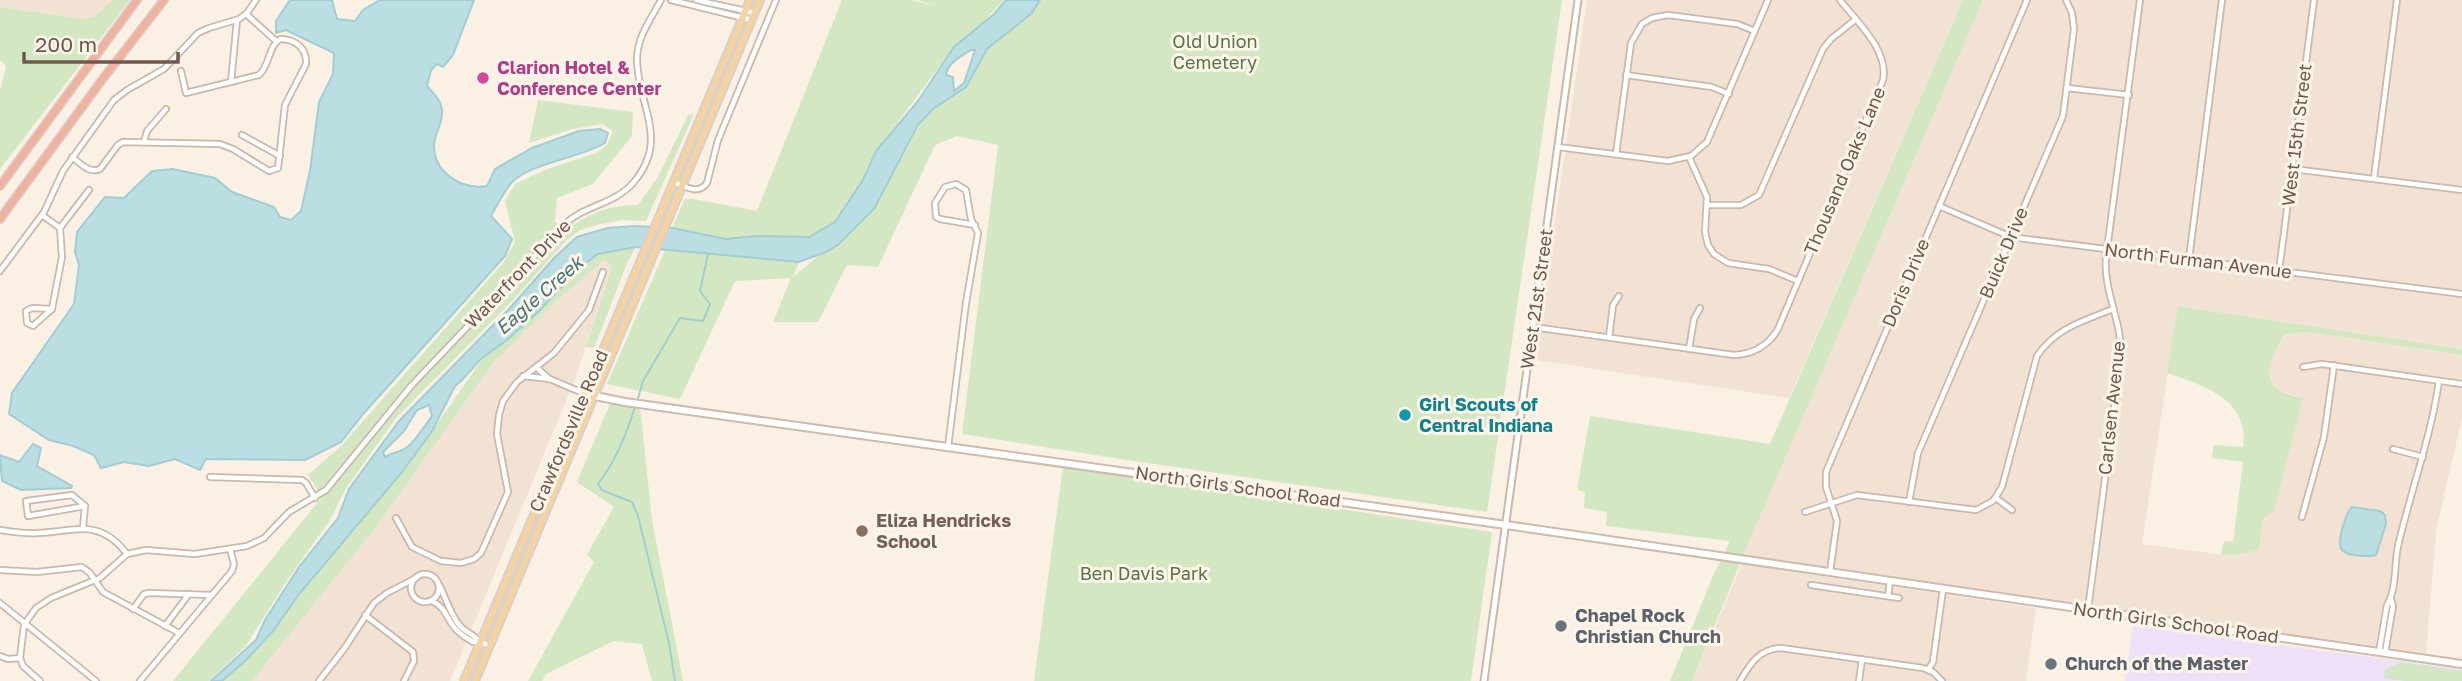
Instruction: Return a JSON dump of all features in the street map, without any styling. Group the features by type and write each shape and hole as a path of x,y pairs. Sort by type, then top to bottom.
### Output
{"highway":[{"path":"0,186 137,0"},
{"path":"0,219 120,55 164,0"}],"main road":[{"name":"Crawfordsville Road","path":"464,681 750,0"},
{"name":"Crawfordsville Road","path":"475,681 760,0"},
{"name":"North Girls School Road","path":"585,394 625,402 1506,525 2462,664"}],"street":[{"path":"0,271 42,215 62,171 109,106 123,92 164,69 202,31 237,20 246,14 256,0"},
{"name":"Waterfront Drive","path":"127,554 146,550 188,554 247,546 260,540 289,512 326,490 411,386 565,224 580,213 616,197 639,176 648,157 652,136 650,117 638,73 638,54 643,33 661,0"},
{"path":"671,0 744,14"},
{"path":"696,0 753,17"},
{"path":"674,182 697,190 707,183 718,140 776,0"},
{"name":"West 21st Street","path":"1484,681 1578,0"},
{"path":"1558,147 1668,161 1689,157 1707,142 1768,0"},
{"name":"Thousand Oaks Lane","path":"1689,349 1738,355 1750,353 1764,346 1777,331 1883,80 1885,68 1881,56 1840,0"},
{"name":"Doris Drive","path":"1830,572 1837,521 1825,481 1826,472 2027,0"},
{"name":"Buick Drive","path":"1909,502 1918,453 2060,123 2067,88 2074,22 2066,0"},
{"name":"Carlsen Avenue","path":"2088,610 2121,355 2119,327 2106,279 2107,250 2140,0"},
{"path":"2189,259 2222,0"},
{"name":"West 15th Street","path":"2279,271 2315,0"},
{"path":"2374,178 2397,0"},
{"path":"72,157 90,170 96,171 102,167 118,144 124,142 220,144 267,170 275,170 280,165 285,105 307,57 299,45 285,39 278,40 246,14"},
{"path":"1615,154 1633,36 1642,24 1662,15 1737,24 1755,31"},
{"path":"231,82 237,20"},
{"path":"1708,205 1743,205 1760,193 1823,49 1830,39 1855,20"},
{"path":"181,71 187,93 256,76 263,71 278,40"},
{"path":"1626,75 1712,87 1729,94"},
{"path":"2067,88 2129,95"},
{"path":"144,142 146,131 166,109"},
{"path":"242,135 281,156"},
{"path":"1689,157 1704,190 1708,205 1705,233 1708,244 1716,255 1731,264 1769,269 1798,281"},
{"path":"2293,169 2462,190"},
{"path":"948,447 966,303 978,233 975,225 971,216 967,190 956,184 945,187 936,203 936,217 975,225"},
{"path":"52,309 28,309 25,313 26,321 30,325 37,325 52,309 62,257 60,228 89,190"},
{"name":"North Furman Avenue","path":"1939,206 2011,237 2462,294"},
{"path":"42,215 60,228"},
{"path":"396,518 415,549 441,561 461,563 474,559 481,553 508,492 497,439 499,415 505,397 523,376 552,355 589,310 603,272"},
{"path":"1609,337 1613,305 1619,296"},
{"path":"1533,327 1689,349 1694,319 1700,309"},
{"path":"1805,512 1857,495 1973,510 1985,507 1996,498 2002,487 2038,356 2061,331 2113,309"},
{"path":"2303,367 2314,363 2334,365 2462,384"},
{"path":"2302,517 2324,437 2334,365"},
{"path":"536,367 550,379"},
{"path":"523,376 550,379 585,394"},
{"path":"2382,653 2387,605 2391,599 2398,549 2431,428 2439,381"},
{"path":"2393,449 2423,457"},
{"path":"211,477 302,480 315,498"},
{"path":"72,495 85,506 28,516 26,501 72,495"},
{"path":"1996,498 2011,510"},
{"path":"83,528 85,506"},
{"path":"0,530 37,534 83,528 106,535 127,554 94,581 41,603 25,624 20,658 22,665 40,681"},
{"path":"140,681 233,570 230,549"},
{"path":"0,570 37,572 77,567 88,571 103,592 179,633"},
{"path":"318,681 379,598 421,575 429,574 438,583 458,623 490,646"},
{"path":"412,593 416,578"},
{"path":"1888,596 1890,581"},
{"path":"398,588 412,593 421,601 431,600 438,594 438,583"},
{"path":"1811,585 1899,598"},
{"path":"1928,670 1933,662 1943,589"},
{"path":"133,609 144,594 212,595"},
{"path":"165,626 189,594"},
{"path":"431,600 443,608 453,626 463,636 473,642 480,641"},
{"path":"0,603 96,681"},
{"path":"365,615 413,652 414,661 404,681"},
{"path":"1740,681 1756,657 1777,648 1928,670 1942,681"},
{"path":"0,656 9,660 20,658"},
{"path":"1859,681 1862,659"}],"shaded area":[{"path":"0,0 113,0 94,17 83,19 0,7"},
{"path":"1587,0 1963,0 1789,398 1535,360"},
{"path":"1983,0 2462,0 2462,349 2178,306 2142,544 2232,556 2259,550 2263,518 2303,398 2278,390 2269,370 2273,353 2286,335 2308,332 2462,355 2462,418 2436,531 2426,653 1743,555"},
{"path":"605,260 612,265 576,377 450,681 252,681 373,531 493,363 557,300"},
{"path":"1742,564 2036,608 2026,681 1692,681"},
{"path":"2133,626 2462,669 2462,681 2125,681"}],"green space":[{"path":"113,0 130,0 0,169 0,91 6,66 0,60 0,7 83,19 94,17"},
{"path":"842,0 910,0 938,6 917,0 1004,0 954,47 876,151 863,180 835,222 809,238 756,236 726,239 672,228 685,199 757,211"},
{"name":"Old Union Cemetery","path":"1041,0 1562,0 1487,512 962,434 998,145 957,136 935,145 878,267 847,265 818,322 773,322 791,278 735,281 680,399 607,384 666,248 799,262 793,277 874,209 922,121 939,105 966,87 987,49 1032,13"},
{"path":"1963,0 1983,0 1748,544 1692,681 1670,681 1730,541 1606,526 1607,512 1584,508 1585,492 1577,490 1590,416 1770,444"},
{"path":"538,100 633,112 632,136 593,184 557,198 555,222 567,229 601,211 638,205 658,177 688,115 694,114 646,221 621,220 601,224 580,230 567,240 512,301 396,418 346,488 330,520 245,647 209,681 173,681 322,497 308,475 342,445 503,263 515,242 505,201 515,184 547,169 596,153 607,145 613,131 602,124 572,129 529,143"},
{"path":"636,247 594,348 586,347 612,266 605,260 557,300 493,363 373,531 252,681 222,681 263,641 409,464 486,354 507,340 577,270 598,254"},
{"path":"2178,306 2462,349 2462,355 2308,332 2285,335 2271,364 2271,379 2274,386 2281,391 2303,398 2274,511 2263,518 2259,550 2232,556 2221,554 2224,541 2233,542 2243,462 2212,458 2214,445 2243,447 2243,431 2239,417 2222,397 2209,389 2167,373"},
{"path":"611,401 640,406 652,520 683,681 652,681 642,644 614,641 546,674 542,681 528,681 594,562 587,555 614,507 577,482"},
{"name":"Ben Davis Park","path":"1063,467 1492,532 1471,681 1034,681"},
{"path":"2402,662 2462,671 2462,681 2405,681 2384,678 2385,669"}],"water":[{"path":"290,0 332,0 337,19 355,21 363,10 380,0 474,0 453,55 443,67 437,64 431,70 427,86 438,99 442,109 442,118 434,141 435,156 444,172 459,182 478,187 487,186 495,169 532,148 579,131 600,129 608,133 605,143 531,170 512,182 491,216 512,239 505,256 341,442 305,460 206,459 200,470 175,459 149,466 124,462 101,468 94,455 49,440 9,414 12,393 74,304 79,265 75,252 77,232 105,197 124,198 152,171 173,169 215,178 232,192 274,207 280,217 291,220 301,211 310,171 319,102 333,74 334,53 286,30 276,33 276,21"},
{"name":"Eagle Creek","path":"1006,0 1040,0 1032,13 987,49 966,87 933,109 918,125 874,209 839,244 826,252 799,262 636,247 598,254 577,270 538,312 482,358 455,386 432,431 402,472 300,593 273,631 222,681 211,681 256,640 265,620 299,567 338,518 349,489 399,421 577,237 608,228 635,226 672,228 726,239 756,236 809,237 835,222 863,180 876,151 918,101 954,47 994,14","holes":["971,50 975,50 964,83 954,91 953,77 946,75 947,70","429,405 432,416 416,438 406,448 385,457 383,452 404,431 417,410"]},
{"path":"33,444 41,448 37,466 72,486 71,488 21,490 2,481 0,455 19,462"},
{"path":"2352,507 2380,511 2385,515 2386,524 2376,555 2353,555 2342,550 2340,546 2342,528"}],"waterway":[{"path":"637,402 643,381 680,318 703,321 710,304 700,291 708,254"},
{"path":"635,407 620,447 598,484 602,490 632,502 638,516 669,643 675,681"}],"place":[{"name":"Clarion Hotel & Conference Center","path":"483,78"},
{"name":"Girl Scouts of Central Indiana","path":"1405,415"},
{"name":"Eliza Hendricks School","path":"862,531"},
{"name":"Chapel Rock Christian Church","path":"1561,626"},
{"name":"Church of the Master","path":"2051,664"}]}
